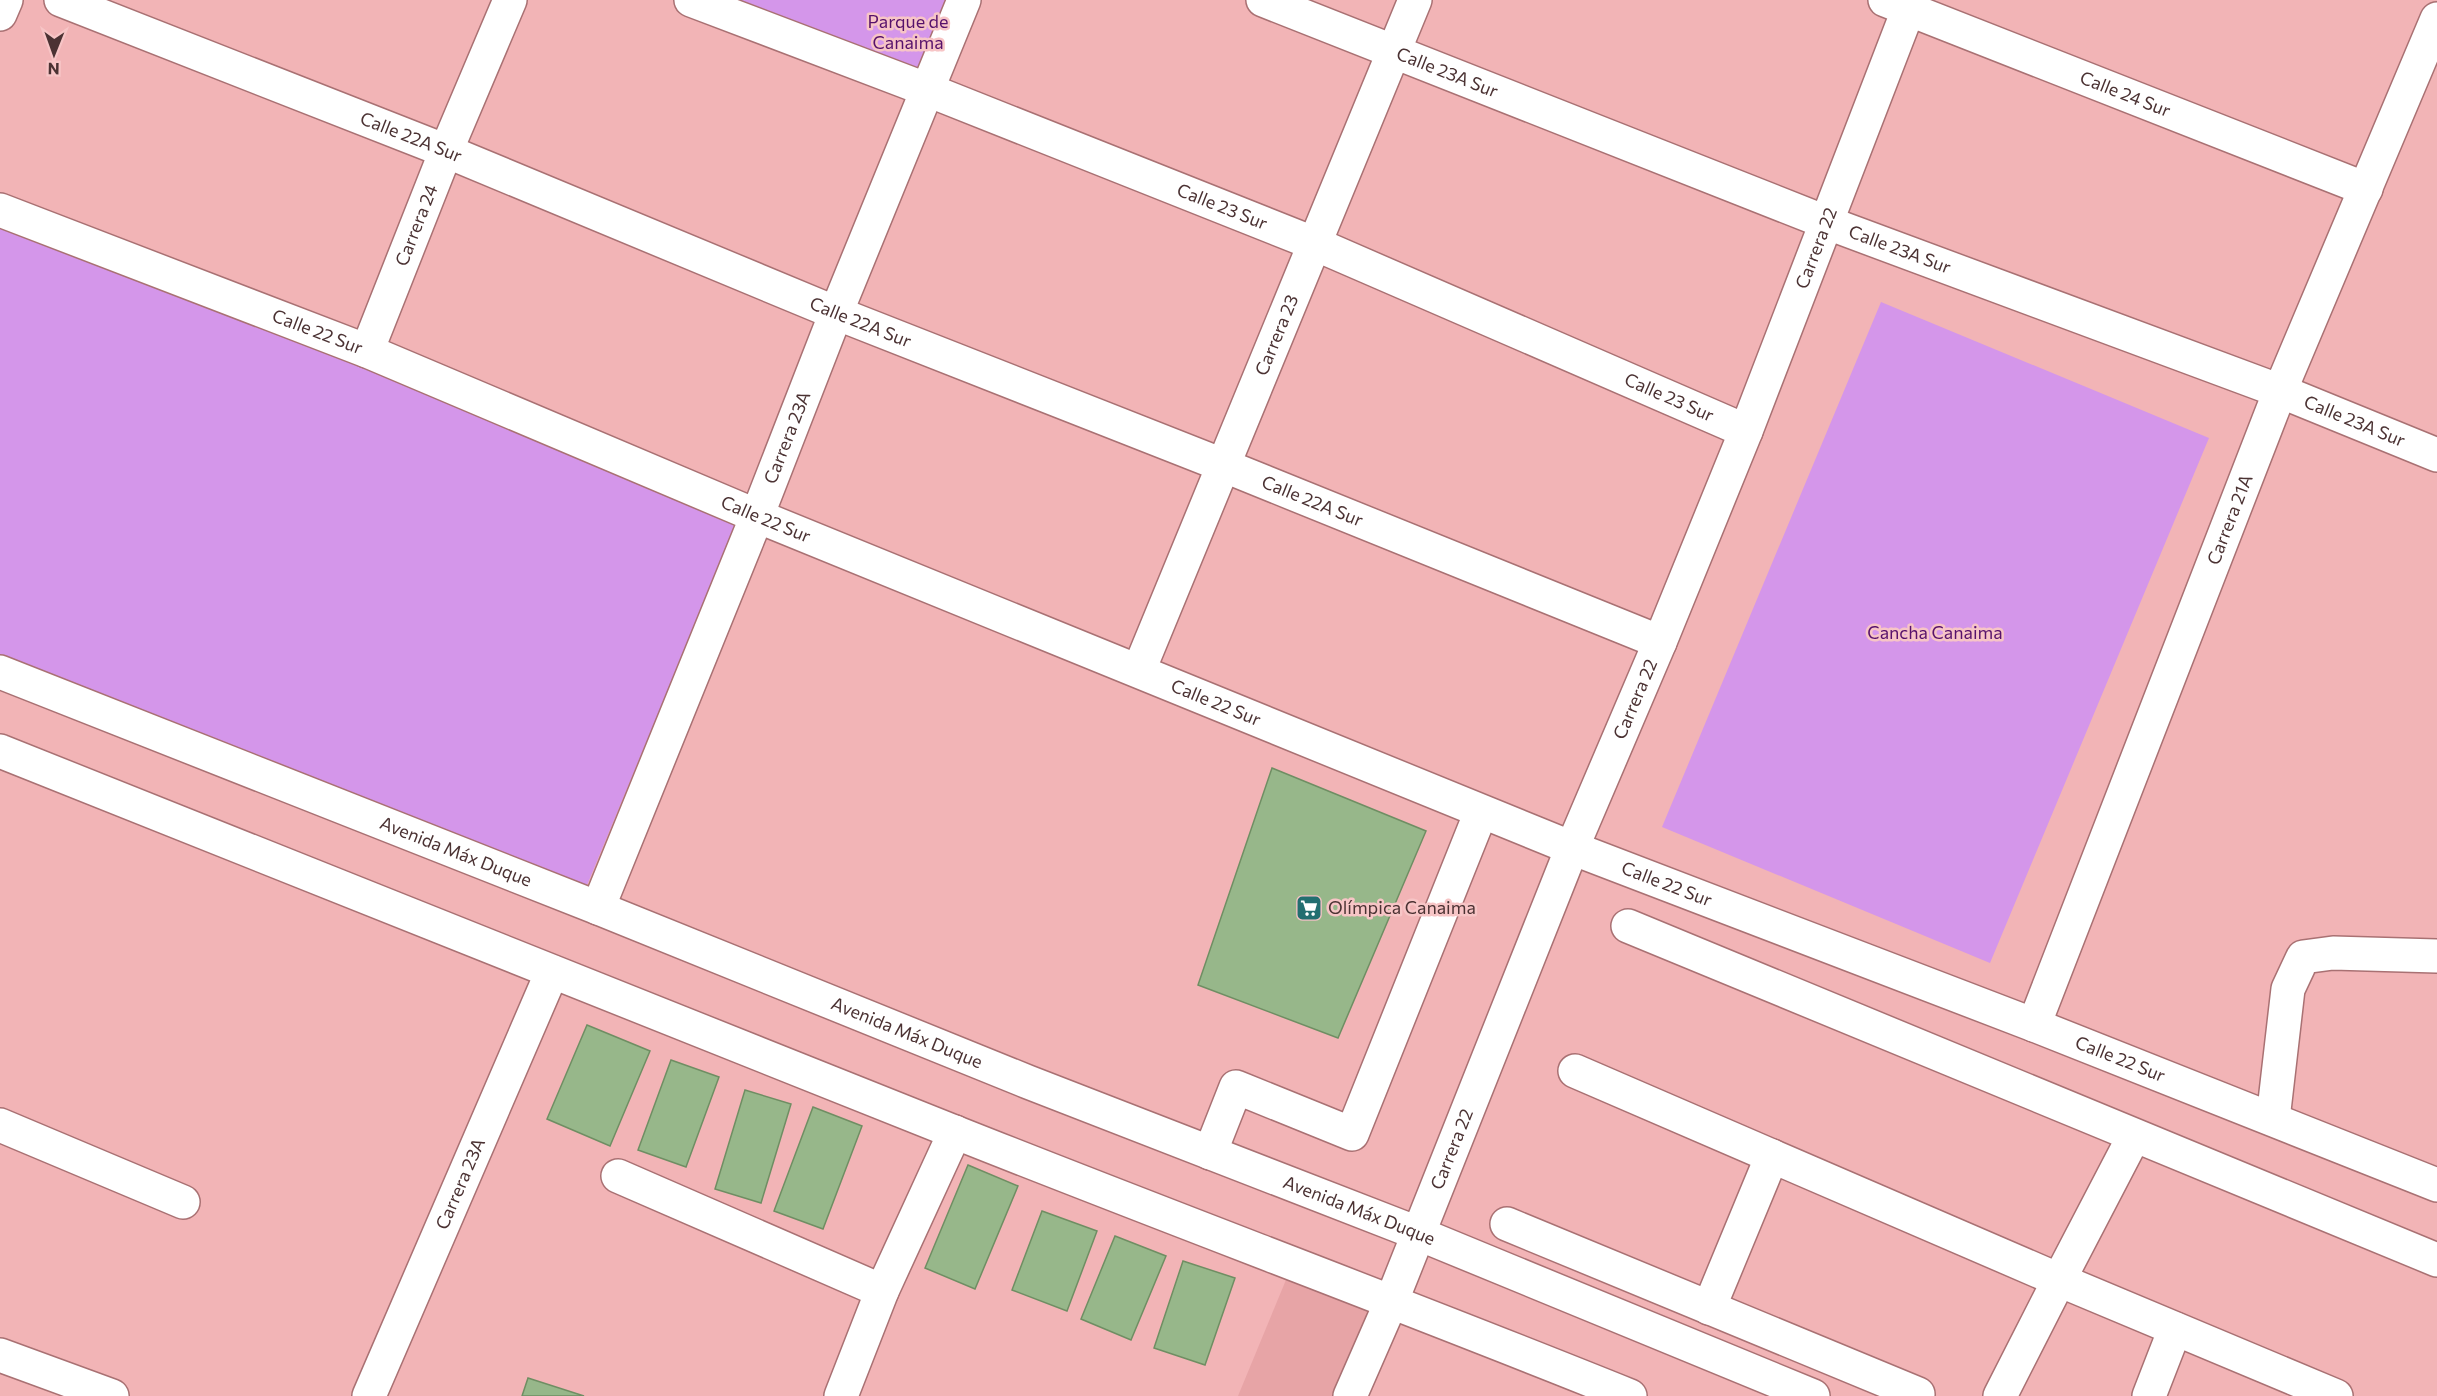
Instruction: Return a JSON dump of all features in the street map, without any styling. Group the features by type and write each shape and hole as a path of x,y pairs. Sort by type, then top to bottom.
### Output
{"street":[{"path":"0,14 6,0"},
{"name":"Calle 22A Sur","path":"61,0 446,152 836,313 1225,466 1660,642"},
{"name":"Carrera 24","path":"367,351 446,152 510,0"},
{"name":"Calle 23 Sur","path":"691,0 928,90 1313,243 1746,431"},
{"name":"Carrera 23A","path":"598,908 964,0"},
{"name":"Calle 23A Sur","path":"1263,0 1828,223 2280,391 2437,455"},
{"name":"Carrera 23","path":"1139,670 1225,466 1313,243 1414,0"},
{"name":"Calle 24 Sur","path":"1902,3 2366,189"},
{"name":"Carrera 22","path":"1350,1396 1392,1300 1572,848 1660,642 1746,431 1828,223 1902,3"},
{"name":"Carrera 21A","path":"2034,1025 2280,391 2437,19"},
{"name":"Calle 22 Sur","path":"0,210 367,351 757,516 1139,670 1481,812 2034,1025 2437,1185"},
{"name":"Avenida Máx Duque","path":"0,672 598,908 1017,1078 1418,1234 1813,1396"},
{"path":"0,752 955,1132 1290,1264 1392,1300 1630,1396"},
{"path":"1210,1153 1236,1087 1352,1134 1481,812"},
{"path":"1628,926 2437,1260"},
{"path":"2273,1119 2288,989 2303,957 2332,953 2437,956"},
{"name":"Carrera 23A","path":"369,1396 552,972"},
{"path":"1575,1071 2059,1280 2336,1396"},
{"path":"0,1125 183,1202"},
{"path":"841,1396 882,1291 955,1132"},
{"path":"2000,1396 2134,1136"},
{"path":"1709,1308 1772,1156"},
{"path":"618,1176 882,1291"},
{"path":"1507,1224 1918,1394"},
{"path":"2148,1396 2175,1329"},
{"path":"0,1355 112,1396"}],"shaded area":[{"path":"1288,1275 1386,1310 1348,1396 1238,1396"}],"green space":[{"name":"Parque de Canaima","path":"734,0 956,0 927,73"},
{"path":"0,219 382,368 737,523 583,895 0,665"},
{"name":"Cancha Canaima","path":"1881,302 2209,438 1990,963 1662,827"}],"building":[{"name":"Olímpica Canaima","path":"1272,768 1426,831 1338,1038 1198,985"},
{"path":"587,1025 650,1051 610,1146 547,1119"},
{"path":"671,1060 719,1077 686,1167 638,1150"},
{"path":"745,1090 791,1104 761,1203 715,1189"},
{"path":"813,1107 862,1126 823,1229 774,1211"},
{"path":"968,1165 1018,1186 975,1289 925,1268"},
{"path":"1042,1211 1097,1231 1067,1311 1012,1290"},
{"path":"1115,1236 1166,1256 1131,1340 1081,1319"},
{"path":"1183,1261 1235,1278 1205,1365 1154,1348"},
{"path":"528,1378 584,1396 522,1396"}],"place":[{"name":"Olímpica Canaima","path":"1309,908"}]}
